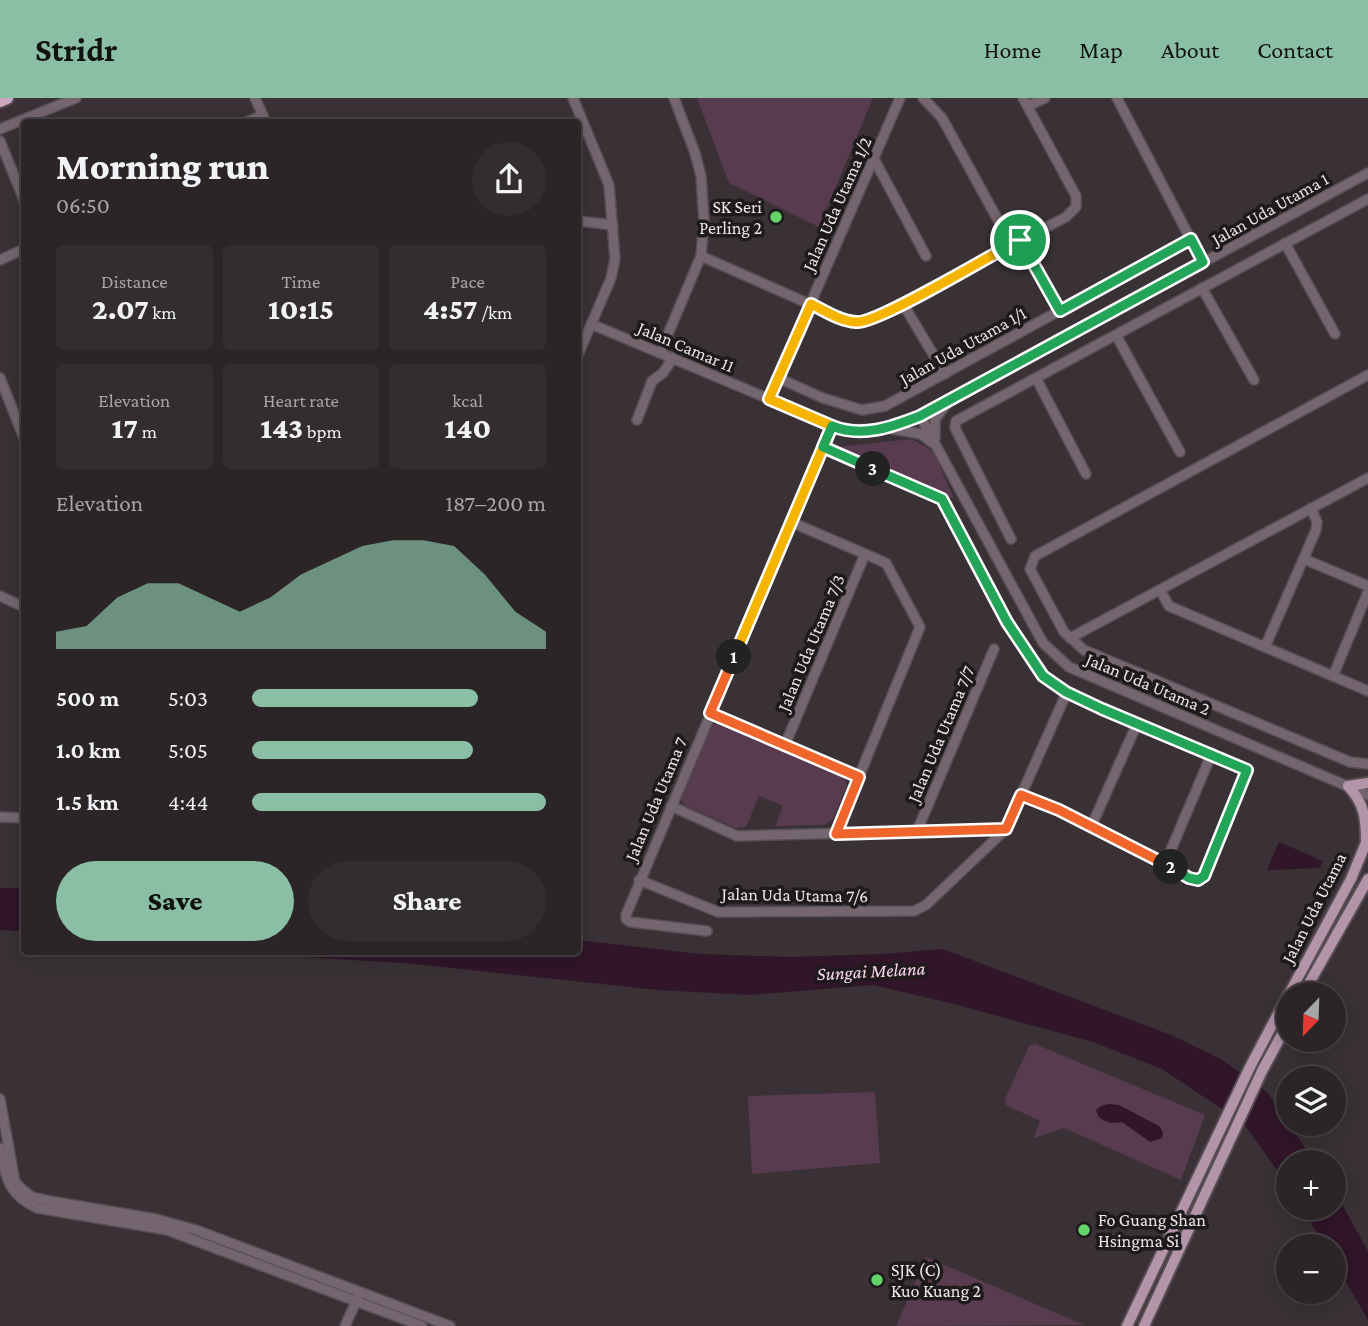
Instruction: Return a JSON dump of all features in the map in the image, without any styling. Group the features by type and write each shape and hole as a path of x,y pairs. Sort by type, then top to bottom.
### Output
{"highway":[{"path":"0,101 7,98"}],"main road":[{"path":"1367,841 1365,810 1349,786 1368,783"},
{"name":"Jalan Uda Utama","path":"1295,982 1350,879 1367,841"},
{"name":"Jalan Uda Utama","path":"1310,982 1368,879"},
{"name":"Jalan Uda Utama","path":"1127,1326 1276,1018"},
{"path":"1143,1326 1276,1045"}],"street":[{"path":"25,119 76,98"},
{"path":"254,98 264,119"},
{"path":"573,98 609,185 613,225 614,268 581,348"},
{"path":"660,353 701,256 704,221 701,176 674,98"},
{"name":"Jalan Uda Utama 1/2","path":"769,399 900,98"},
{"path":"923,98 942,118 998,220"},
{"path":"701,256 858,323 903,304 1066,217 1076,207 1076,196 1026,102 1045,98"},
{"path":"1117,98 1203,262"},
{"path":"0,129 21,120"},
{"path":"0,141 21,193"},
{"path":"874,159 926,256"},
{"name":"Jalan Uda Utama 1","path":"769,399 832,426 868,431 889,428 949,401 1367,175"},
{"path":"1011,539 955,428 956,421 1368,199"},
{"path":"581,221 613,225"},
{"name":"Jalan Uda Utama 1/1","path":"778,378 823,398 862,410 894,402 1191,239"},
{"path":"1020,240 1060,311"},
{"path":"1286,243 1335,334"},
{"path":"0,260 21,250"},
{"path":"1202,288 1254,380"},
{"path":"903,304 945,374"},
{"name":"Jalan Camar 11","path":"591,324 769,399"},
{"path":"1116,335 1180,452"},
{"path":"637,420 652,381 663,373 673,358"},
{"path":"1368,374 1035,556 1031,572 1064,632 1084,650 1350,762 1368,764"},
{"path":"0,378 21,430"},
{"path":"1036,378 1086,474"},
{"path":"936,445 934,419 949,401"},
{"name":"Jalan Uda Utama 2","path":"920,416 1043,643 1069,667 1368,795"},
{"name":"Jalan Uda Utama 7","path":"707,931 630,922 626,915 832,426"},
{"path":"889,428 921,434 936,445"},
{"path":"823,447 942,499 1007,622 1043,676 1066,692 1247,770 1204,876 1198,880 1189,878 1165,863 1059,810 1021,795"},
{"path":"1070,638 1368,478"},
{"path":"1265,647 1304,559 1317,522 1311,508"},
{"path":"791,522 886,563 920,627 836,834"},
{"name":"Jalan Uda Utama 7/3","path":"785,745 865,554"},
{"path":"1304,559 1368,586"},
{"path":"1160,590 1169,606 1368,691"},
{"path":"1333,676 1368,592"},
{"path":"0,596 21,606"},
{"name":"Jalan Uda Utama 7/7","path":"917,831 994,649"},
{"path":"671,806 737,836 1006,829 1066,692"},
{"path":"710,713 859,777"},
{"path":"1091,827 1138,724"},
{"path":"1165,863 1212,753"},
{"path":"0,817 21,818"},
{"name":"Jalan Uda Utama 7/6","path":"639,880 718,912 914,911 926,905 1006,829"},
{"path":"0,1099 15,1182 32,1197 156,1219 196,1230 358,1296 422,1326"},
{"path":"0,1148 8,1185 25,1202 37,1208 167,1230 450,1326"},
{"path":"345,1326 358,1296"}],"shaded area":[{"name":"SK Seri Perling 2","path":"697,98 873,98 819,227 729,183"},
{"path":"912,439 934,452 954,499 837,447"},
{"path":"718,723 844,777 847,786 833,819 824,825 775,826 783,806 759,796 746,827 736,828 684,805 680,797 711,725"},
{"path":"1035,1044 1205,1115 1181,1180 1064,1128 1034,1138 1040,1121 1006,1105 1005,1099 1029,1046"},
{"path":"875,1092 880,1163 752,1174 748,1096"},
{"path":"926,1257 1084,1325 896,1326"}],"water":[{"path":"1279,842 1323,861 1320,868 1267,870"},
{"path":"0,888 21,888 21,931 0,930"},
{"name":"Sungai Melana","path":"581,940 700,954 790,957 943,949 1171,1035 1221,1059 1267,1092 1276,1105 1276,1136 1297,1136 1307,1150 1276,1150 1276,1168 1243,1123 1162,1069 1093,1042 954,1004 873,985 750,995 658,990 405,963 266,955 581,955"},
{"path":"1109,1104 1119,1105 1159,1126 1163,1132 1162,1138 1150,1142 1122,1122 1110,1123 1103,1120 1096,1110"},
{"path":"1346,1212 1368,1251 1368,1320 1346,1282 1346,1234 1318,1234 1309,1220 1346,1220"}],"place":[{"name":"SK Seri Perling 2","path":"776,217"},
{"name":"Fo Guang Shan Hsingma Si","path":"1084,1230"},
{"name":"SJK (C) Kuo Kuang 2","path":"877,1280"}],"route":[{"path":"1020,240 872,319 858,323 811,304 769,399 832,426 807,484 710,713 859,777 836,834 1006,829 1021,795 1059,810 1165,863 1189,878 1198,880 1204,876 1247,770 1102,709 1066,692 1043,676 1007,622 942,499 823,447 832,426 868,431 889,428 920,416 1203,262 1191,239 1060,311 1020,240"}]}
